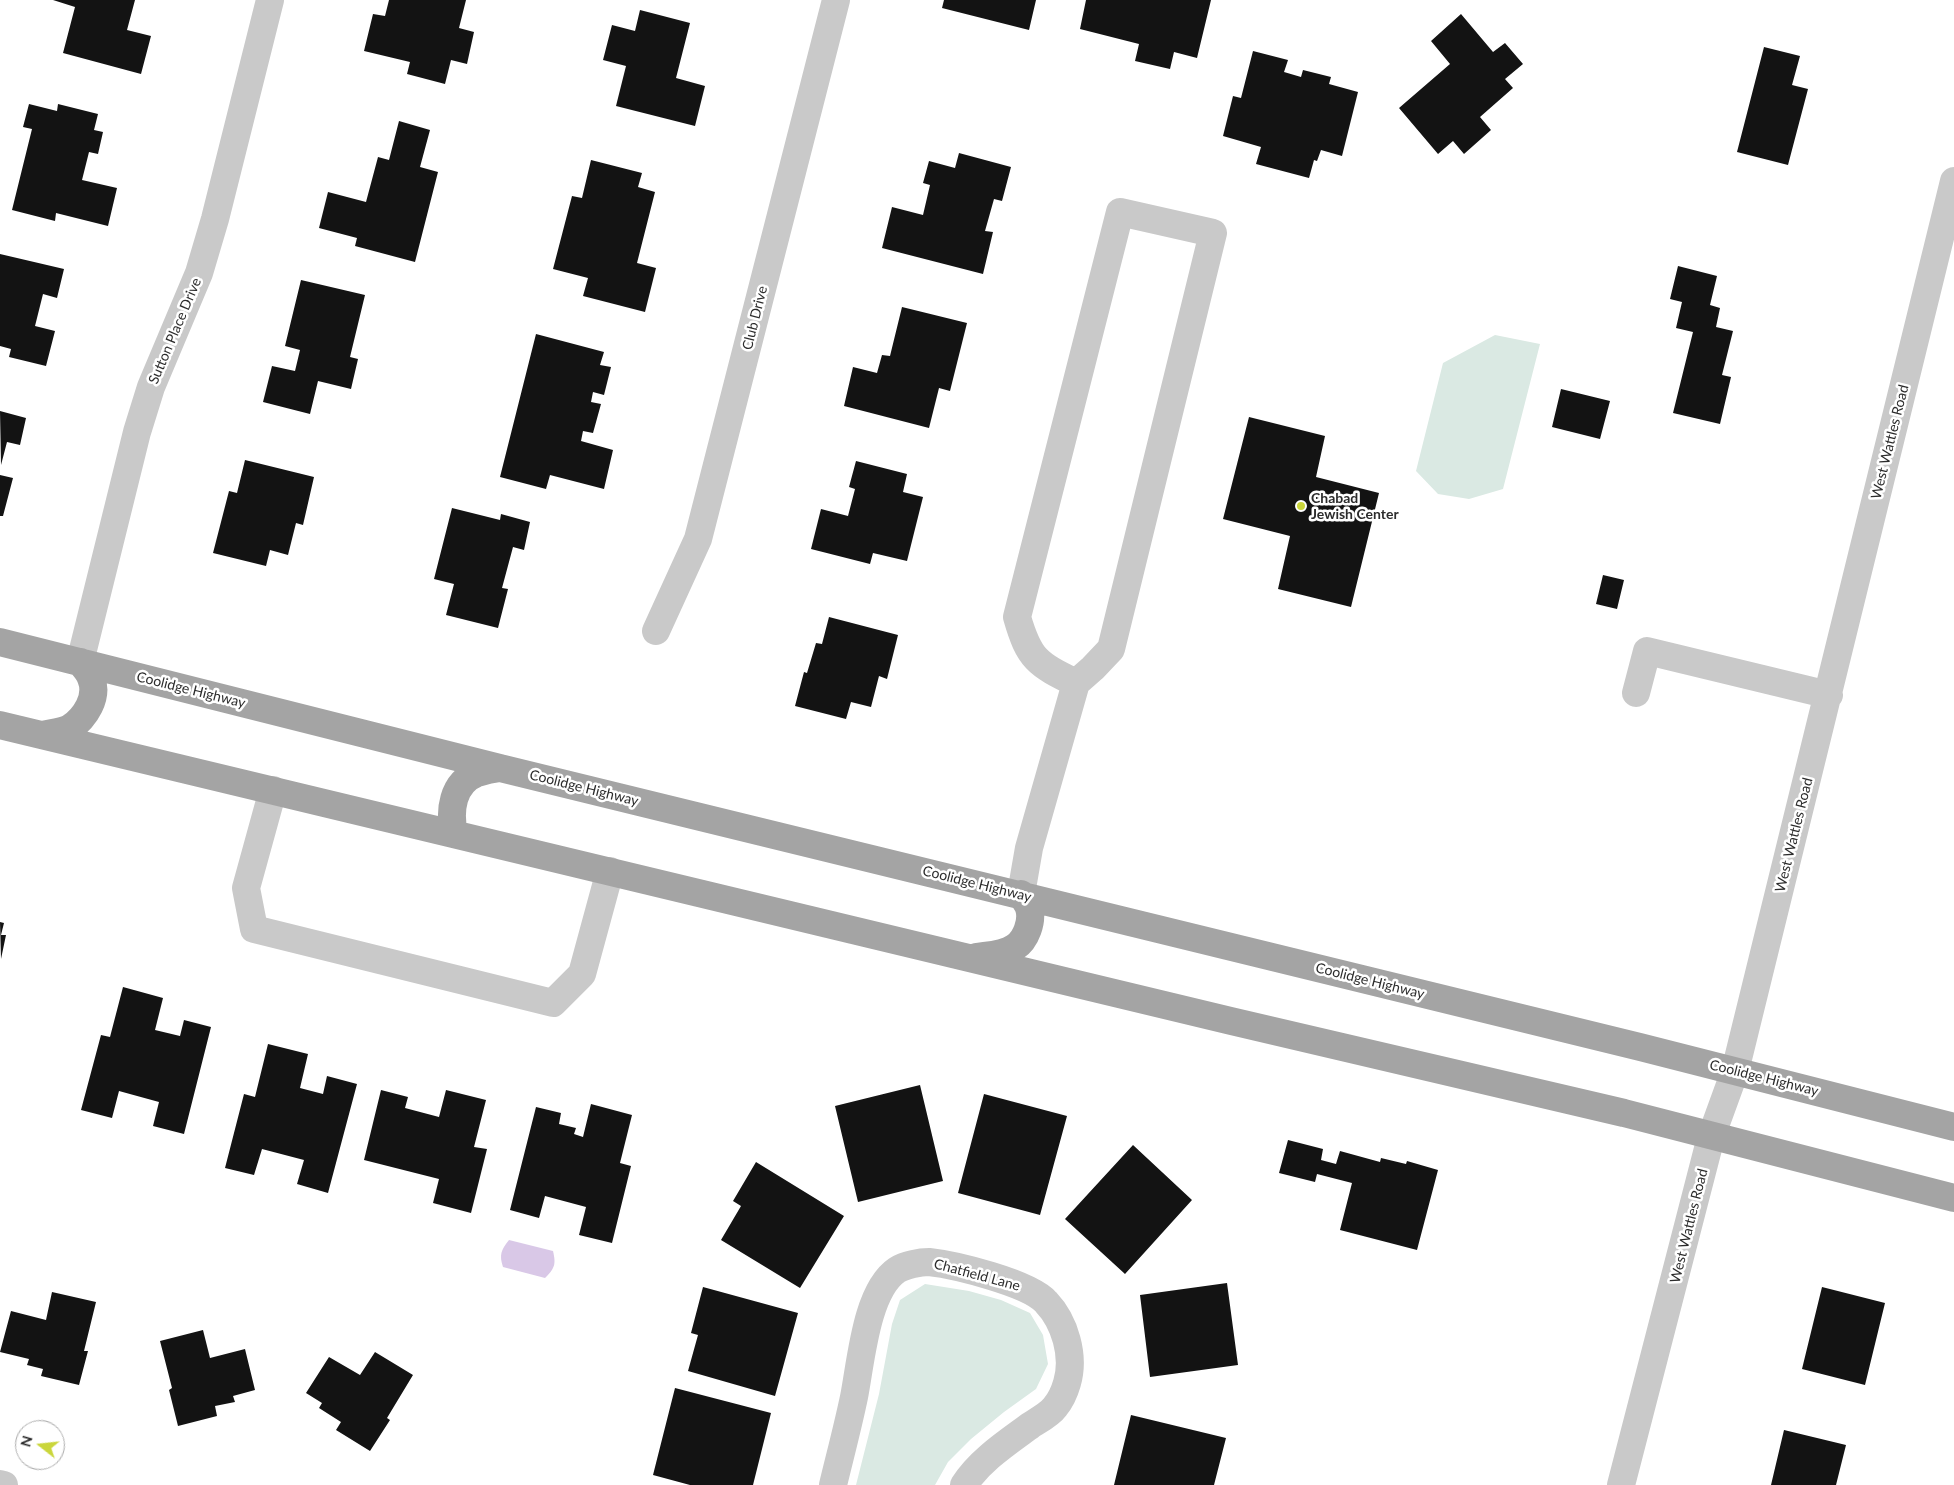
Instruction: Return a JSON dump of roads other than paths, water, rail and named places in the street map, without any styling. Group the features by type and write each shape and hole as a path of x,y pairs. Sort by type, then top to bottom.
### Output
{"main road":[{"name":"Coolidge Highway","path":"0,642 500,768 1022,894 1954,1127"},
{"path":"43,734 68,729 81,719 89,707 92,694 92,678 80,662"},
{"path":"0,724 1231,1021 1624,1113 1711,1137 1954,1198"},
{"path":"454,834 451,818 453,800 463,784 476,774 500,768"},
{"path":"970,958 1000,953 1015,947 1024,937 1030,921 1029,908 1022,894"}],"street":[{"name":"Sutton Place Drive","path":"80,662 137,432 151,387 199,273 215,219 270,0"},
{"name":"Club Drive","path":"656,631 698,539 836,0"},
{"name":"West Wattles Road","path":"1621,1485 1711,1137 1735,1071 1954,181"},
{"path":"1022,894 1028,848 1076,683 1112,649 1213,233 1120,212 1018,618 1023,639 1030,654 1051,671 1076,683"},
{"path":"1636,694 1647,651 1829,695"},
{"path":"274,790 246,888 254,929 553,1003 582,974 610,871"},
{"name":"Chatfield Lane","path":"833,1485 854,1398 867,1325 880,1290 896,1270 928,1262 1018,1285 1036,1293 1051,1309 1067,1341 1070,1360 1067,1383 1055,1407 987,1459 964,1485"},
{"path":"0,1484 4,1485"}],"place":[{"name":"Chabad Jewish Center","path":"1301,506"}]}
